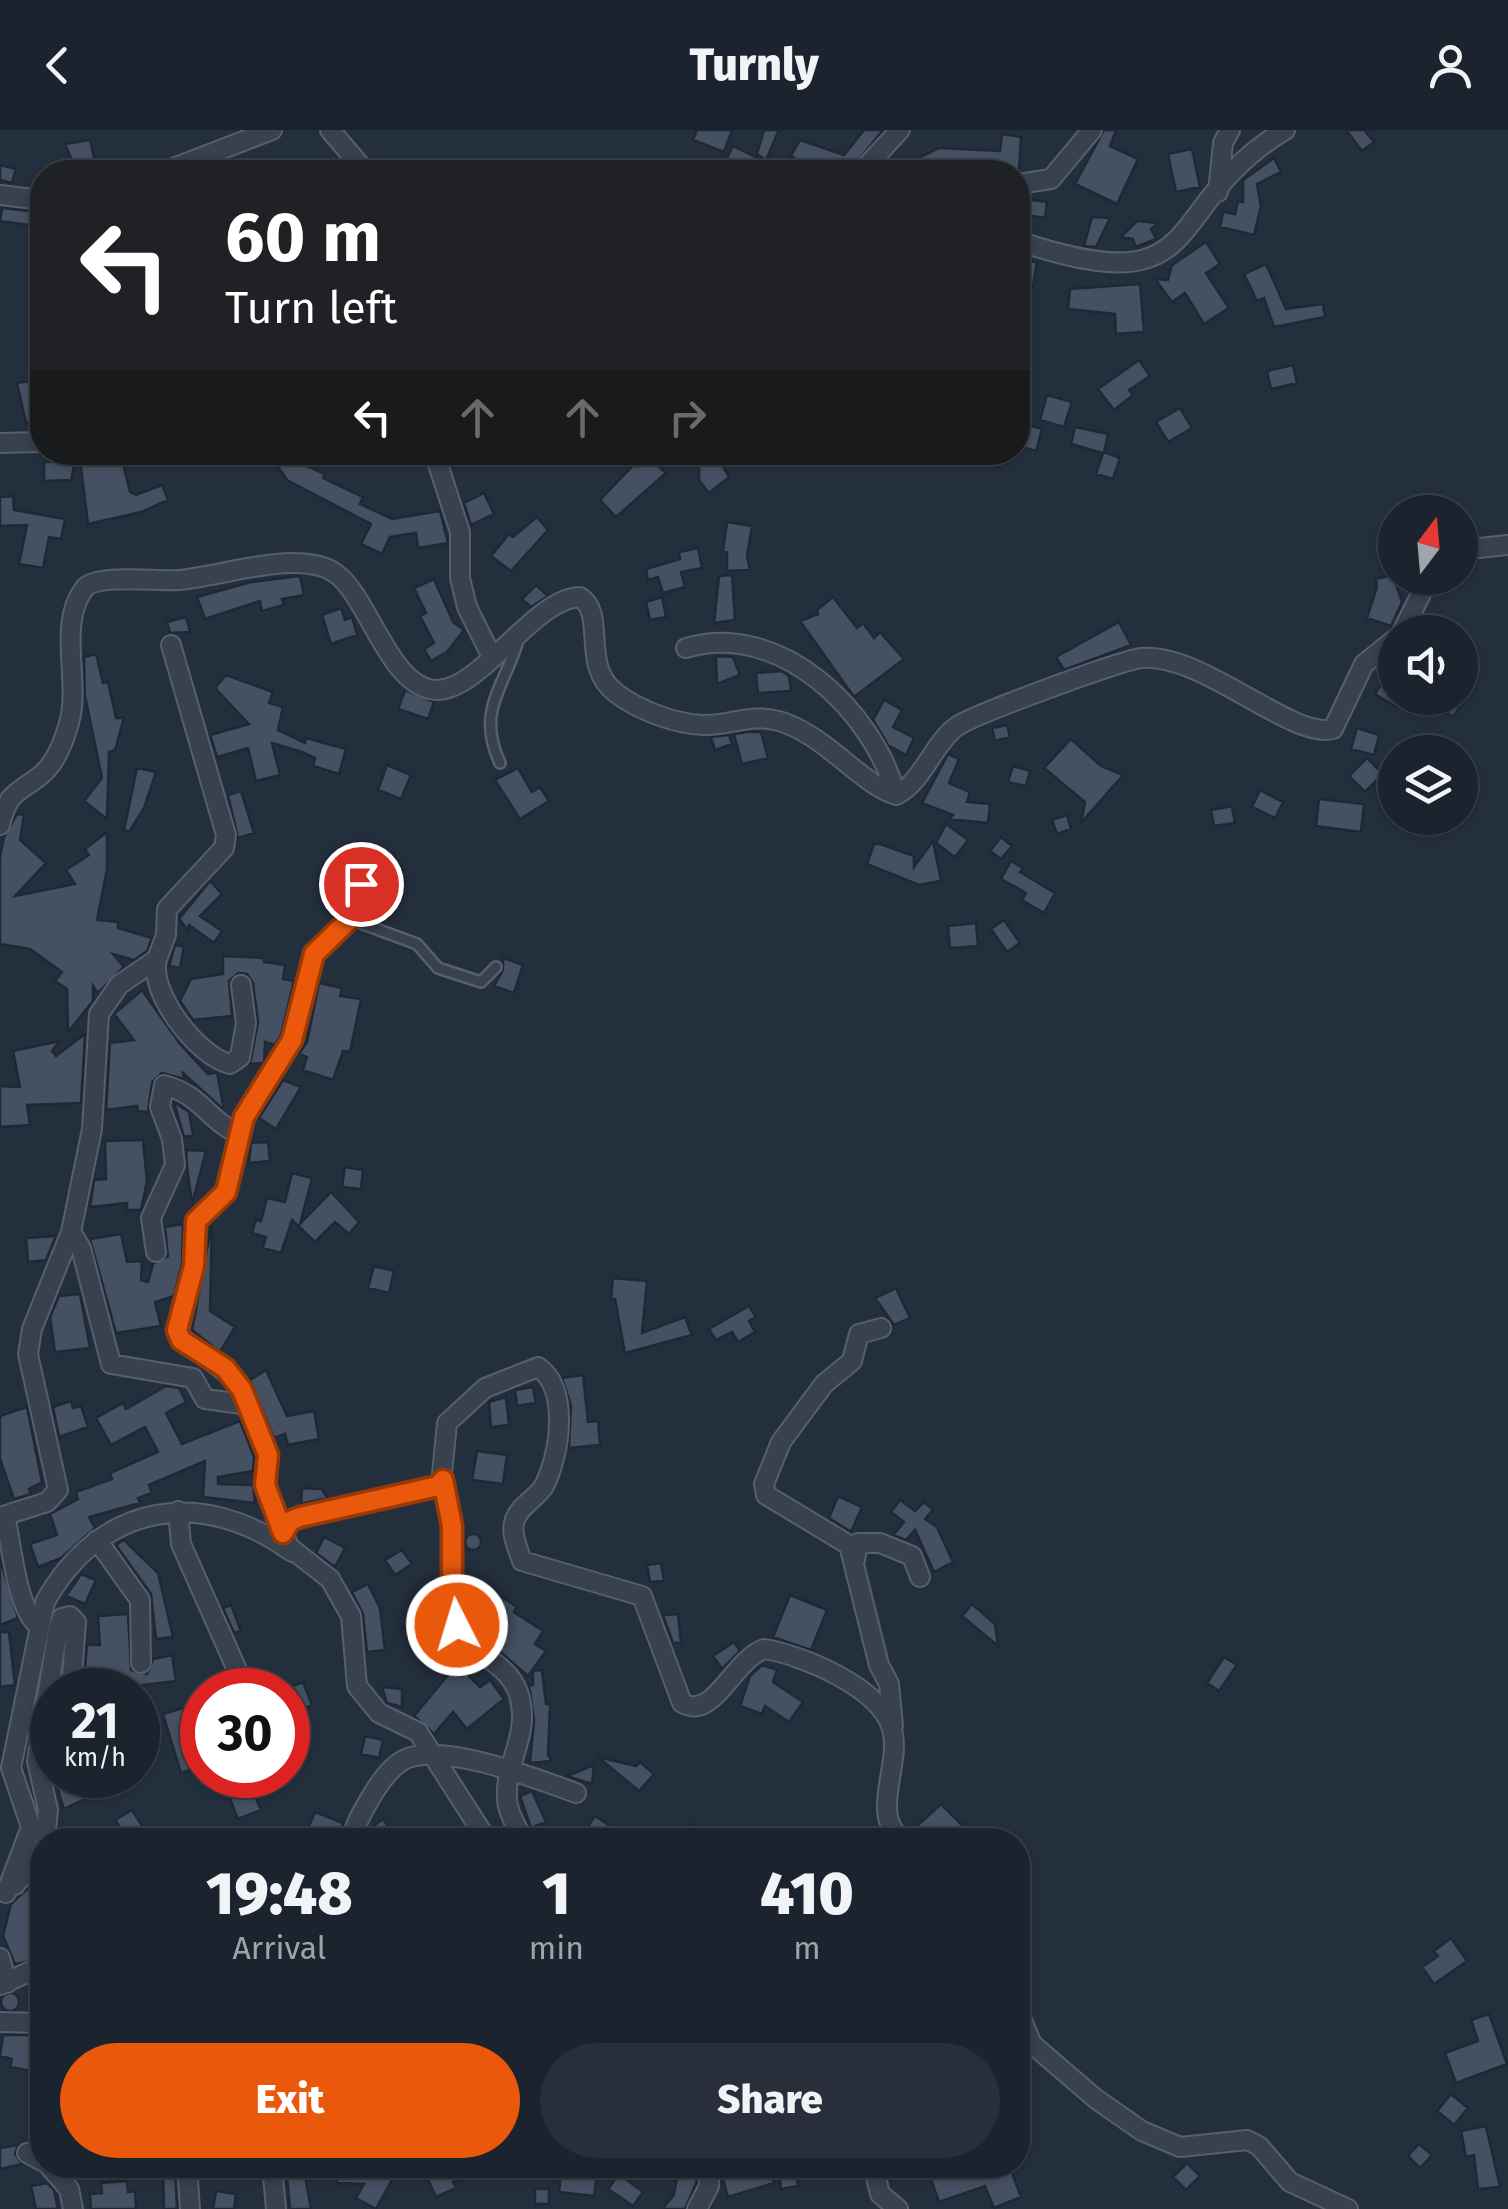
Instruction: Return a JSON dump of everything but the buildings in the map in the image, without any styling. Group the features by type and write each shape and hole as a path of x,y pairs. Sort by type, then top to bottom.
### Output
{"street":[{"path":"194,160 272,130"},
{"path":"330,130 356,160"},
{"path":"872,160 900,130"},
{"path":"1030,182 1051,179 1092,130"},
{"path":"1218,192 1223,143 1230,130"},
{"path":"1030,244 1103,264 1142,263 1166,250 1189,230 1235,168 1285,130"},
{"path":"0,195 30,199"},
{"path":"0,442 30,442"},
{"path":"438,465 460,532 460,578 466,607 492,656"},
{"path":"1478,548 1508,544"},
{"path":"0,824 10,795 50,767 64,740 76,687 72,654 81,592 96,581 180,580 269,566 321,566 340,576 398,663 418,684 438,690 449,688 558,602 580,597 591,610 598,674 615,692 676,721 704,726 747,716 776,720 807,732 896,795"},
{"path":"686,648 724,641 742,644 785,661 830,687 884,760 896,795"},
{"path":"171,645 226,835 217,858 167,909 166,935 157,959 155,986 212,1057 230,1064 240,1057 246,1022 241,986"},
{"path":"896,795 958,724 1116,662 1147,657 1183,665 1230,684 1311,727 1333,729 1364,664 1378,653"},
{"path":"294,1554 265,1485 268,1455 237,1381 181,1340 177,1330 194,1266 196,1221 226,1192 244,1117 292,1040 314,954 352,920 360,904 361,884"},
{"path":"40,1626 30,1619 20,1592 3,1516 47,1502 58,1490 28,1354 32,1329 72,1232 92,1130 99,1014 119,984 157,959"},
{"path":"156,1252 151,1218 174,1165 172,1139 160,1108 164,1085 192,1093 218,1124 240,1135"},
{"path":"72,1232 81,1248 112,1364 192,1378 206,1399 246,1406"},
{"path":"881,1328 859,1334 844,1371 824,1384 780,1442 764,1484 766,1495 849,1545 879,1665 889,1684 893,1731 886,1816 894,1828"},
{"path":"518,1828 507,1803 523,1727 518,1693 497,1661 474,1646 457,1625 452,1608 452,1526 443,1480 447,1422 485,1388 538,1367 549,1374 556,1392 558,1426 543,1488 516,1516 513,1527 522,1561 642,1596 682,1704 692,1709 712,1701 741,1662 764,1649 796,1656 842,1678 876,1704 893,1731"},
{"path":"283,1533 290,1521 300,1517 438,1486 443,1480"},
{"path":"178,1511 181,1544 236,1668"},
{"path":"30,1828 12,1768 40,1626 56,1582 98,1540 142,1516 178,1511 221,1518 268,1536 330,1579 351,1616 354,1677 362,1694 379,1713 418,1732 479,1828"},
{"path":"98,1540 140,1600 141,1663"},
{"path":"855,1561 858,1543 880,1543 912,1556 920,1577"},
{"path":"52,1668 58,1629 62,1618 70,1616 76,1622 74,1668"},
{"path":"358,1828 376,1789 396,1764 436,1755 512,1771 576,1793"},
{"path":"45,1798 46,1828"},
{"path":"3,1896 30,1828"},
{"path":"3,1896 30,1863"},
{"path":"0,1958 3,1984 30,1971"},
{"path":"0,2022 30,2021"},
{"path":"1030,2039 1096,2099 1142,2131 1180,2146 1248,2140 1259,2146 1290,2182 1348,2209"},
{"path":"56,2178 68,2190 72,2209"},
{"path":"189,2178 190,2209"},
{"path":"273,2178 276,2209"},
{"path":"698,2209 711,2178"},
{"path":"876,2178 880,2194 898,2209"}],"lane":[{"path":"500,763 489,734 491,712 520,635"},
{"path":"352,920 411,941 432,964 468,978 481,982 496,967"}],"route":[{"path":"361,884 360,904 352,920 321,942 314,954 292,1040 274,1076 244,1117 226,1192 196,1221 194,1266 177,1330 181,1340 225,1368 242,1390 268,1455 265,1485 283,1533 290,1521 300,1517 438,1486 443,1480 452,1526 452,1608 457,1625"}]}
